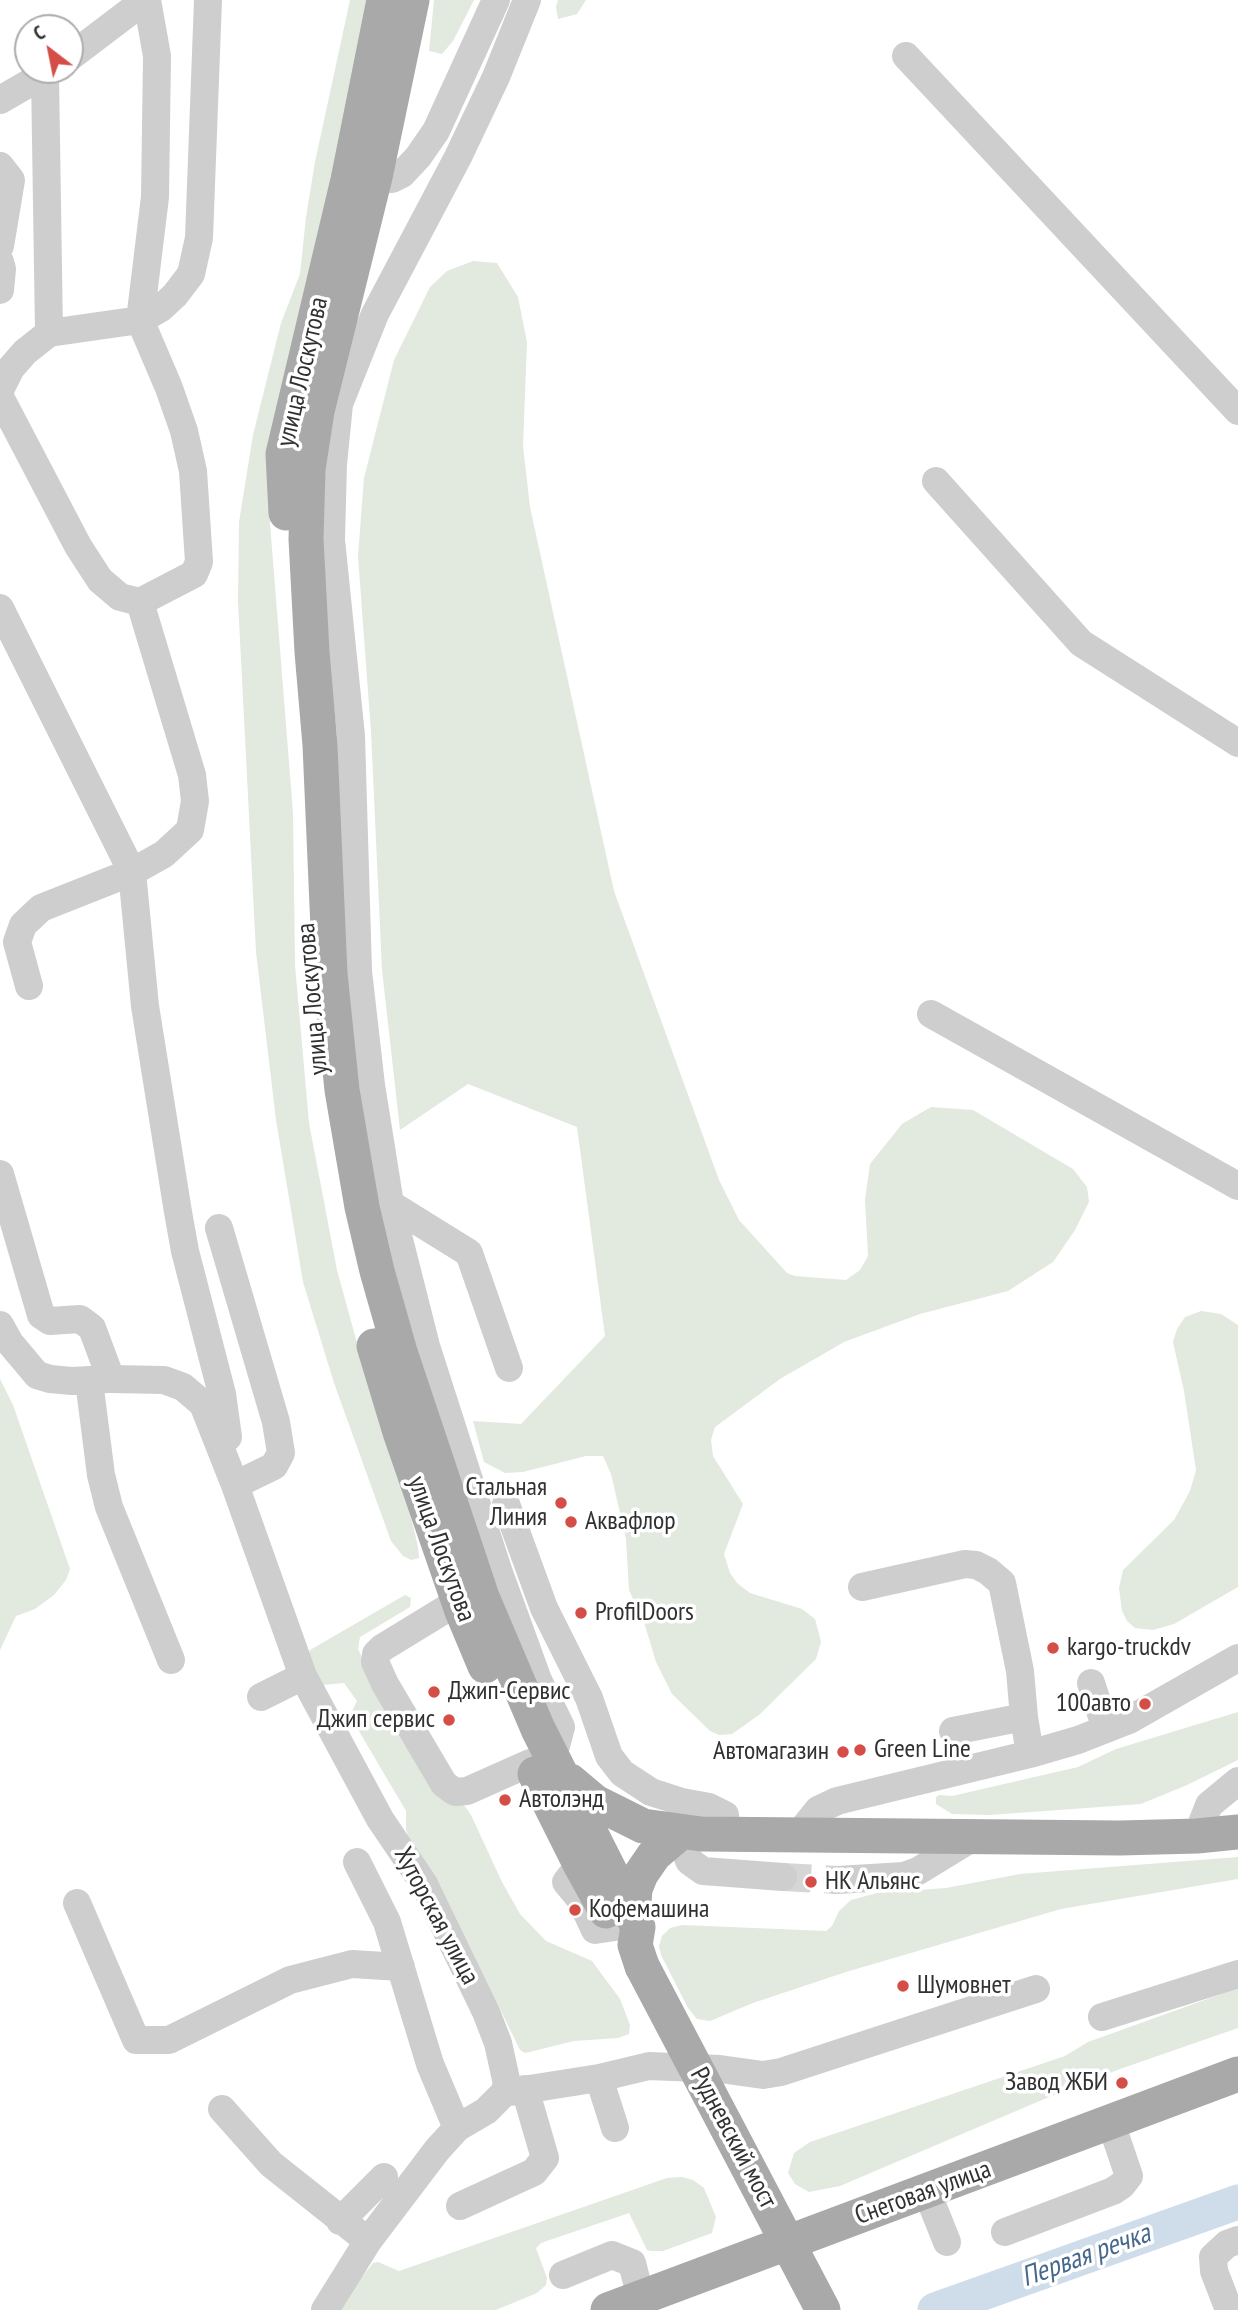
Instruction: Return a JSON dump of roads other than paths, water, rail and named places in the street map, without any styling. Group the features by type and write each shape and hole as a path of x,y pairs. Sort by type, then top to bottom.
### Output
{"main road":[{"name":"улица Лоскутова","path":"384,0 348,180 283,454 312,1023 330,1151 367,1321 400,1432 458,1601 512,1728 547,1763"},
{"name":"улица Лоскутова","path":"412,0 375,177 317,411 308,469 306,539 311,640 320,745 330,974 342,1090 362,1208 400,1352 482,1597 547,1763 585,1871 624,1937"},
{"path":"547,1763 595,1802 643,1826 680,1833 727,1836 972,1838 1197,1836 1238,1832"},
{"path":"585,1871 680,1833"},
{"path":"624,1937 641,1874 654,1856 680,1833"},
{"name":"Рудневский мост","path":"624,1937 823,2310"},
{"name":"Снеговая улица","path":"608,2310 658,2300 927,2192 1238,2074"}],"street":[{"path":"0,397 78,546 100,580 120,597 140,603 194,574 199,562 193,471 184,431 169,388 140,320 155,197 157,56 146,0 84,46"},
{"path":"0,390 11,368 48,333 140,320 161,308 191,274 199,238 208,0"},
{"path":"375,177 392,178 402,174 418,158 436,131 496,0"},
{"path":"458,1601 382,1648 376,1654 375,1662 385,1684 444,1784 455,1793 547,1763 556,1746 561,1727 538,1680 498,1570 426,1346 390,1204 371,1085 359,971 351,736 331,540 333,464 340,404 375,314 458,157 496,77 527,0"},
{"path":"906,56 1238,411"},
{"path":"0,100 29,84"},
{"path":"48,333 49,84"},
{"path":"0,166 11,180 0,246"},
{"path":"0,262 0,290"},
{"path":"936,481 1081,643 1238,743"},
{"path":"29,986 17,942 23,925 41,908 132,872 164,854 190,830 195,801 192,775 140,603"},
{"path":"0,608 132,872 145,1006 178,1212 185,1251 222,1394 235,1485"},
{"path":"931,1014 1238,1186"},
{"path":"0,1174 41,1315 50,1321 80,1319 92,1328 100,1380 101,1475 110,1507 170,1660"},
{"path":"390,1204 468,1253 509,1368"},
{"path":"219,1228 276,1422 281,1453 274,1466 235,1485"},
{"path":"0,1325 10,1343 37,1375 51,1379 164,1380 183,1387 203,1404 235,1485"},
{"name":"Хуторская улица","path":"235,1485 303,1676 380,1819 424,1884 486,2012 498,2043 507,2084 514,2091 545,2158 534,2172 460,2206"},
{"path":"506,1504 544,1608 589,1698 608,1756 622,1773 651,1792 709,1807 725,1815 727,1836"},
{"path":"862,1587 965,1564 976,1565 988,1571 1002,1583 1020,1671 1030,1754"},
{"path":"800,1837 801,1831 818,1810 837,1801 1030,1754 1106,1729 1129,1720 1238,1658"},
{"path":"261,1697 303,1676"},
{"path":"1091,1683 1106,1729"},
{"path":"953,1731 1024,1717"},
{"path":"1197,1836 1209,1805 1238,1781"},
{"path":"680,1833 689,1861 703,1871 783,1877"},
{"path":"837,1880 904,1876 918,1871 972,1838"},
{"path":"357,1862 387,1922 430,2064 457,2128"},
{"path":"585,1871 562,1891 561,1901 569,1918 576,1927 624,1937"},
{"path":"77,1903 136,2040 169,2040 290,1980 352,1964 401,1966"},
{"path":"1102,2017 1238,1974"},
{"path":"325,2310 368,2241 457,2128 514,2091 599,2078 649,2066 763,2074 781,2072 1036,1989"},
{"path":"599,2078 615,2128"},
{"path":"222,2109 271,2164 368,2241"},
{"path":"1005,2232 1113,2191 1122,2185 1129,2176 1111,2123"},
{"path":"340,2221 384,2177"},
{"path":"927,2192 947,2242"},
{"path":"1229,2310 1214,2271 1213,2257 1227,2244 1238,2240"},
{"path":"563,2274 612,2255 632,2263 658,2300"}],"waterway":[{"name":"Первая речка","path":"935,2310 1238,2202"}],"tunnel":[{"path":"783,1877 837,1880"}],"place":[{"name":"Стальная Линия","path":"561,1503"},
{"name":"Аквафлор","path":"571,1522"},
{"name":"ProfilDoors","path":"581,1613"},
{"name":"kargo-truckdv","path":"1053,1648"},
{"name":"Джип-Сервис","path":"434,1692"},
{"name":"100авто","path":"1145,1704"},
{"name":"Джип сервис","path":"449,1720"},
{"name":"Green Line","path":"860,1750"},
{"name":"Автомагазин","path":"843,1752"},
{"name":"Автолэнд","path":"505,1800"},
{"name":"НК Альянс","path":"811,1882"},
{"name":"Кофемашина","path":"575,1910"},
{"name":"Шумовнет","path":"903,1986"},
{"name":"Завод ЖБИ","path":"1122,2083"}]}
